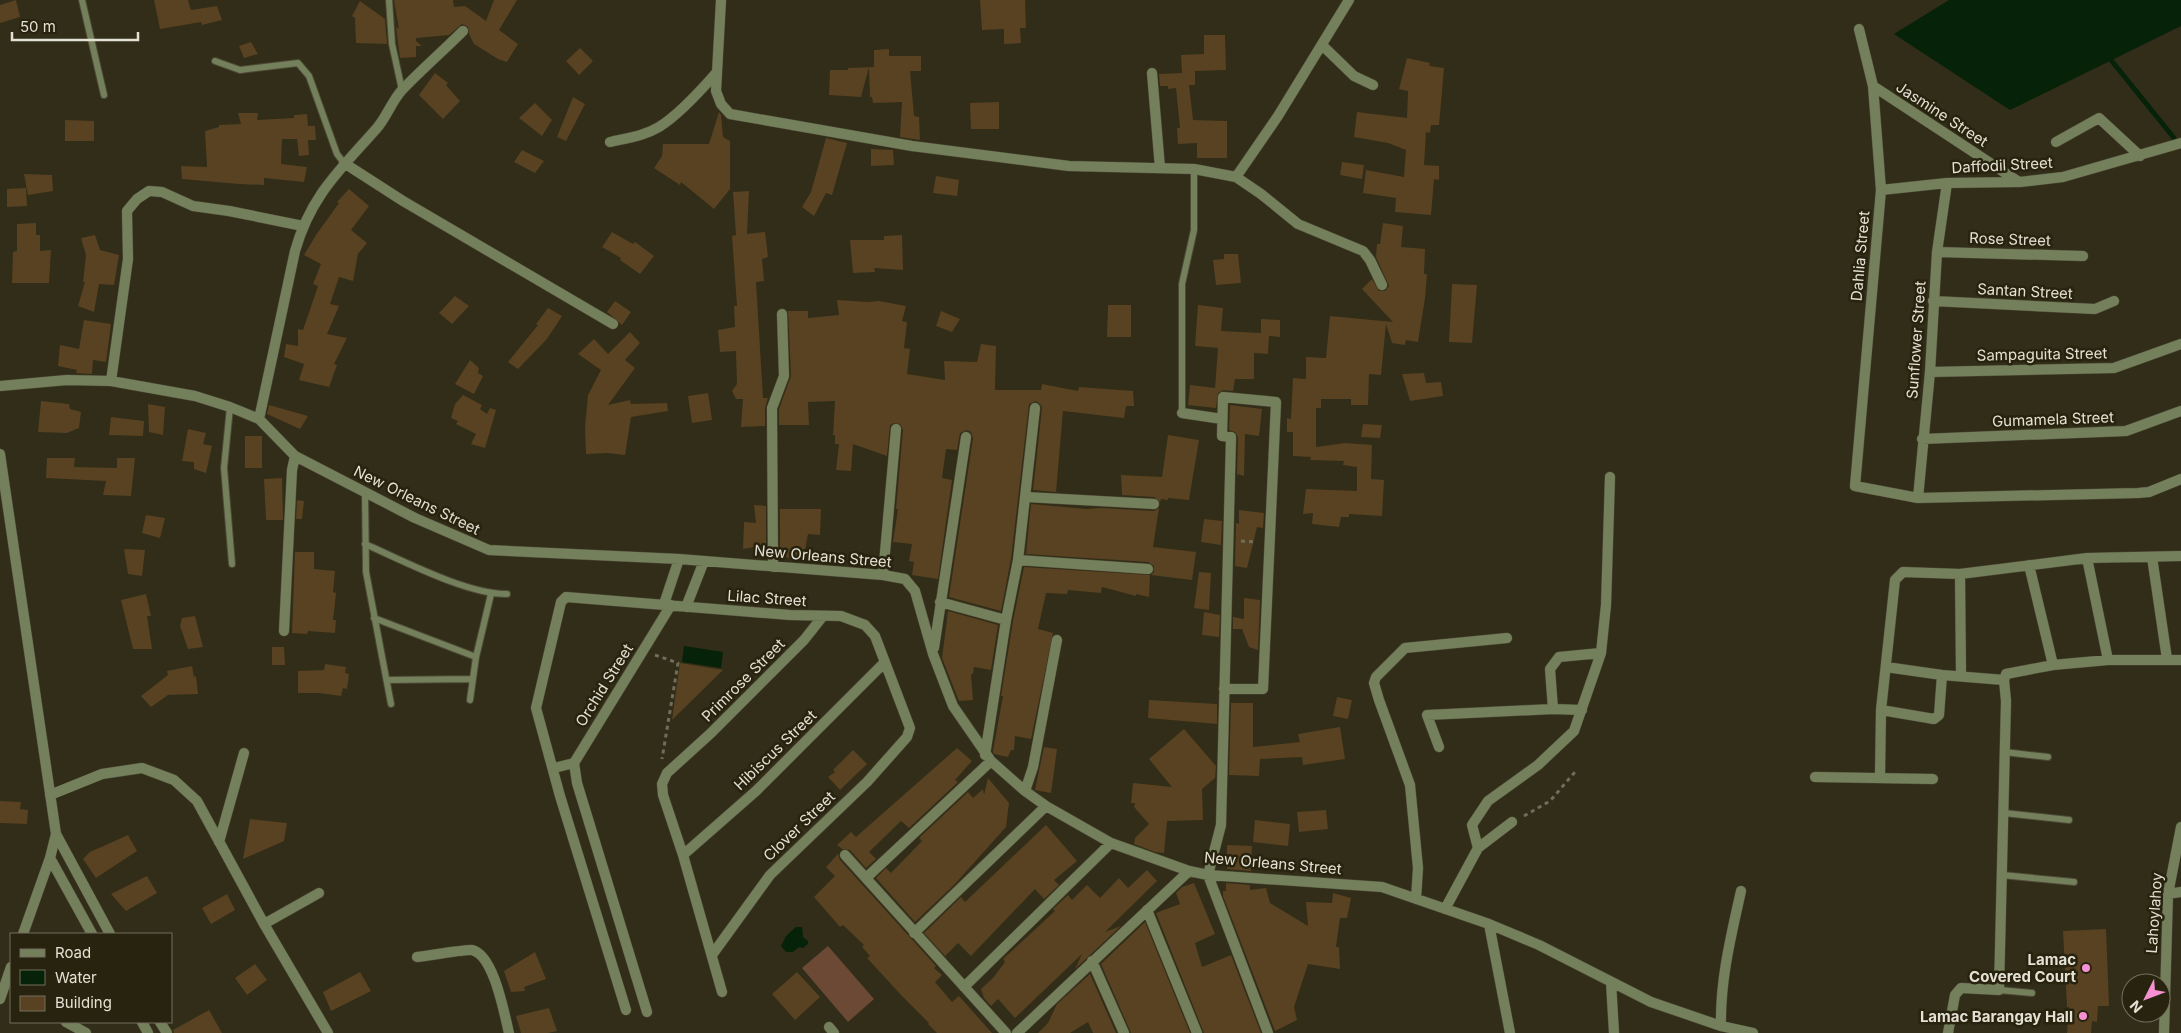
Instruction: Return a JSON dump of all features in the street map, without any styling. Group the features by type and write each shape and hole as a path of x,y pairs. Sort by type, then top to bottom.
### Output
{"street":[{"path":"721,0 716,91 721,104 730,114 742,118 912,146 1070,166 1194,169 1236,177 1261,194 1298,224 1364,251 1382,285"},
{"path":"1236,177 1278,116 1349,0"},
{"name":"Dahlia Street","path":"1859,29 1873,86 1881,190 1855,486 1918,498"},
{"path":"0,386 67,380 111,381 195,396 259,419 302,226 324,190 344,163 378,126 402,90 463,31"},
{"path":"1322,45 1354,76 1373,85"},
{"path":"610,142 638,136 660,126 717,72"},
{"path":"1152,73 1160,168"},
{"name":"Jasmine Street","path":"1873,86 2020,182"},
{"path":"2056,142 2098,118 2140,156"},
{"name":"Daffodil Street","path":"1881,190 1947,183 2020,182 2063,177 2181,143"},
{"path":"344,163 403,201 613,324"},
{"name":"Sunflower Street","path":"1918,498 1922,439 1930,372 1937,252 1947,183"},
{"path":"111,381 128,259 127,211 137,199 149,191 162,192 193,206 229,211 302,226"},
{"name":"Rose Street","path":"1937,252 2083,256"},
{"name":"Santan Street","path":"1933,302 2095,309 2114,300"},
{"path":"773,567 772,408 784,376 782,314"},
{"name":"Sampaguita Street","path":"1930,372 2114,368 2181,344"},
{"path":"1224,689 1263,689 1276,402 1223,397 1222,436 1231,437 1227,539 1221,825 1208,874 1268,1033"},
{"path":"866,878 988,758 1006,620 1018,560 1036,408"},
{"name":"Gumamela Street","path":"1922,439 2126,431 2181,412"},
{"path":"1182,413 1222,420"},
{"name":"New Orleans Street","path":"259,419 295,456 415,518 489,550 678,559 883,575 905,579 915,591 933,654 953,706 988,758 1024,791 1046,806 1111,843 1189,871 1382,887 1489,924 1539,945 1651,1002 1721,1026 1753,1033"},
{"path":"883,575 896,429"},
{"path":"933,654 966,437"},
{"path":"0,454 56,834 109,933"},
{"path":"284,631 292,470 295,456"},
{"path":"1478,848 1472,825 1488,801 1538,765 1574,732 1582,710 1601,653 1606,605 1610,477"},
{"path":"1918,498 2138,493 2149,492 2181,479"},
{"path":"1026,497 1154,504"},
{"path":"1880,777 1881,710 1895,580 1897,576 1903,572 1960,574 2087,558 2181,556"},
{"path":"2152,557 2167,659"},
{"path":"2087,558 2108,660"},
{"name":"Orchid Street","path":"574,763 643,650 667,605 678,559"},
{"path":"1018,560 1148,569"},
{"path":"686,607 704,561"},
{"path":"2029,565 2052,665"},
{"path":"1960,574 1961,675"},
{"name":"Lilac Street","path":"554,768 537,714 536,702 561,602 564,598 568,597 686,607 841,616 865,625 875,636 908,723"},
{"path":"940,602 1006,620"},
{"name":"Primrose Street","path":"667,773 711,733 804,640 822,616"},
{"path":"1416,899 1418,868 1410,785 1379,700 1374,683 1376,677 1405,648 1507,638"},
{"path":"1024,791 1033,767 1057,640"},
{"path":"1553,709 1550,669 1559,657 1601,653"},
{"path":"1948,1033 1955,995 1960,988 1999,990 2006,701 2004,680 2006,674 2052,665 2108,660 2181,660"},
{"name":"Hibiscus Street","path":"683,855 756,791 885,662"},
{"path":"1886,667 1942,675 1961,675 2004,680"},
{"path":"1881,710 1934,719 1939,715 1942,675"},
{"path":"1439,747 1427,715 1553,709 1582,710"},
{"name":"Clover Street","path":"712,955 770,875 866,782 907,737 910,728 908,723"},
{"path":"219,842 244,753"},
{"path":"626,1010 560,796 554,768 574,763 578,784 647,1012"},
{"path":"50,795 102,774 142,768 174,780 196,801 264,924 328,1033"},
{"path":"667,773 661,788 683,855 722,992"},
{"path":"1815,777 1933,779"},
{"path":"914,933 1046,806"},
{"path":"1445,909 1478,848 1512,822"},
{"name":"Lahoylahoy","path":"2164,1033 2168,894 2181,827"},
{"path":"23,933 50,858 56,834"},
{"path":"964,988 1111,843"},
{"path":"845,854 914,933 1006,1033"},
{"path":"50,858 91,933"},
{"path":"1017,1033 1189,871"},
{"path":"1721,1026 1724,971 1741,891"},
{"path":"2168,894 2181,892"},
{"path":"264,924 319,893"},
{"path":"1147,910 1197,1033"},
{"path":"1489,924 1510,1033"},
{"path":"417,958 472,950 487,959 509,1033"},
{"path":"1092,961 1124,1033"},
{"path":"0,999 8,988 10,974"},
{"path":"1611,982 1614,1033"},
{"path":"68,1023 86,1033"}],"lane":[{"path":"82,0 104,95"},
{"path":"388,0 392,44 402,90"},
{"path":"215,61 240,70 298,63 309,76 337,154 344,163"},
{"path":"1182,413 1182,284 1194,230 1194,169"},
{"path":"230,407 224,468 232,564"},
{"path":"365,492 366,572 391,704"},
{"path":"365,544 460,584 491,594 507,594"},
{"path":"470,700 476,657 491,594"},
{"path":"374,618 476,657"},
{"path":"387,680 472,679"},
{"path":"2004,752 2048,757"},
{"path":"2004,813 2069,820"},
{"path":"2002,875 2074,882"},
{"path":"1999,990 2032,993"}],"path":[{"path":"1227,539 1270,543"},
{"path":"643,650 678,663 661,764 667,773"},
{"path":"1512,822 1550,801 1575,772"}],"shaded area":[{"path":"828,946 874,999 848,1022 802,968"}],"water":[{"path":"1949,0 2181,0 2181,26 2010,110 1894,34"},
{"path":"684,646 723,652 721,668 682,662"},
{"path":"796,927 802,927 803,937 808,941 808,944 803,948 799,947 793,952 786,952 781,946 786,936"}],"building":[{"path":"16,0 20,17 0,23 0,5"},
{"path":"154,0 188,0 191,10 217,6 222,20 202,25 201,22 160,29"},
{"path":"394,0 453,0 454,7 465,6 486,21 494,0 517,0 499,30 518,44 507,62 498,59 474,44 468,27 462,24 449,35 416,38 416,41 422,46 416,46 416,57 400,58 396,27 399,29"},
{"path":"980,0 1025,0 1026,28 1020,28 1021,43 1004,44 1004,29 982,30"},
{"path":"360,1 385,19 387,44 356,43 355,18 352,16"},
{"path":"1204,35 1225,35 1226,70 1195,71 1195,85 1189,85 1193,120 1227,121 1227,158 1197,158 1197,143 1178,144 1177,128 1180,128 1176,88 1168,89 1168,86 1160,86 1159,74 1182,73 1181,55 1204,54"},
{"path":"251,42 258,54 244,58 239,46"},
{"path":"580,48 593,61 579,75 566,61"},
{"path":"889,49 889,56 921,56 921,71 910,71 914,116 919,117 920,140 900,137 902,102 873,103 872,97 870,97 869,67 874,67 874,50"},
{"path":"1407,58 1430,63 1429,66 1444,68 1439,125 1431,125 1430,133 1426,132 1424,165 1439,166 1439,180 1434,179 1431,215 1395,212 1396,198 1363,193 1366,170 1404,177 1406,150 1388,143 1354,137 1357,112 1407,118 1408,91 1399,89"},
{"path":"869,67 861,97 829,95 830,70"},
{"path":"435,73 448,83 446,85 460,101 443,119 419,95"},
{"path":"573,97 585,104 566,141 557,137"},
{"path":"999,102 999,129 971,129 970,103"},
{"path":"535,103 552,120 542,136 519,118"},
{"path":"719,112 721,115 723,137 730,141 730,189 714,209 681,182 680,185 654,168 662,156 663,144 709,144"},
{"path":"238,113 258,113 257,120 294,118 294,115 307,114 308,126 315,126 316,140 308,140 309,155 299,156 297,139 282,139 281,164 307,167 304,182 264,178 264,185 182,179 181,166 207,167 205,131 219,127 219,125 241,124"},
{"path":"65,120 94,121 94,141 65,141"},
{"path":"826,138 847,143 832,195 826,193 814,216 802,207 811,192"},
{"path":"871,149 893,150 894,165 871,166"},
{"path":"522,150 544,161 535,173 514,162"},
{"path":"1342,162 1364,165 1362,179 1340,175"},
{"path":"24,174 52,175 53,191 28,195"},
{"path":"936,176 959,180 957,196 933,193"},
{"path":"26,188 27,206 7,207 7,189"},
{"path":"349,189 369,206 351,230 367,243 358,254 353,281 339,277 330,304 339,306 327,334 347,338 334,364 337,365 329,387 299,380 304,364 284,357 286,344 298,346 298,329 303,330 318,286 313,284 321,264 304,255 339,203 337,202"},
{"path":"749,191 747,234 765,232 768,257 762,259 764,281 756,282 763,398 768,398 765,408 765,426 741,427 743,399 736,399 732,391 737,384 736,351 720,352 718,330 735,327 734,306 737,306 732,236 736,235 733,192"},
{"path":"36,223 36,235 40,235 40,251 51,250 49,283 12,283 13,252 17,251 17,224"},
{"path":"1383,223 1403,226 1401,247 1425,249 1424,274 1427,274 1418,342 1406,340 1405,345 1392,343 1386,324 1381,375 1369,374 1368,405 1351,405 1351,399 1321,399 1321,408 1316,408 1316,447 1345,443 1372,445 1371,479 1384,480 1382,516 1349,514 1349,517 1341,517 1339,527 1312,524 1313,513 1303,514 1306,489 1357,491 1357,467 1343,465 1344,461 1310,460 1311,457 1293,456 1293,432 1287,432 1287,418 1291,419 1293,378 1306,379 1306,357 1326,358 1330,316 1393,322 1362,289 1372,279 1379,291 1385,291 1389,286 1376,257 1377,244 1380,244"},
{"path":"612,232 633,244 635,242 654,256 640,274 620,260 621,258 602,247"},
{"path":"95,235 100,250 119,255 114,285 99,284 94,312 78,306 85,282 83,282 86,255 81,238"},
{"path":"902,235 903,270 874,268 875,272 853,273 850,240 884,240 884,236"},
{"path":"1224,254 1238,254 1241,283 1216,285 1213,260 1224,259"},
{"path":"1452,284 1477,285 1472,343 1449,342"},
{"path":"455,296 469,306 452,324 439,313"},
{"path":"837,300 879,301 906,306 902,321 907,322 904,348 910,349 907,374 945,380 944,361 977,362 981,344 996,346 995,390 1041,390 1042,384 1078,391 1079,387 1133,391 1134,406 1126,406 1124,418 1063,411 1056,492 1033,490 1042,408 1036,401 1029,404 1011,559 1001,611 949,597 973,438 971,432 967,430 960,433 957,450 946,449 942,478 952,480 938,579 912,575 914,562 909,561 912,544 893,542 898,509 896,509 903,430 900,424 894,423 890,425 887,456 853,444 851,471 836,470 839,444 835,444 835,435 833,435 835,401 808,402 809,425 779,425 779,409 791,376 788,311 808,311 808,318 839,315"},
{"path":"615,301 631,312 622,325 607,312"},
{"path":"1108,305 1131,305 1131,337 1107,337"},
{"path":"1198,305 1223,308 1221,331 1261,333 1261,319 1280,320 1280,337 1269,336 1268,354 1254,353 1254,379 1235,379 1233,391 1223,390 1218,393 1216,408 1188,405 1190,385 1215,388 1218,348 1195,346"},
{"path":"548,308 562,316 547,339 518,369 508,362 538,325 536,324"},
{"path":"941,311 960,319 952,332 936,326"},
{"path":"84,320 111,324 106,362 93,360 92,374 76,373 77,370 58,366 60,345 79,349"},
{"path":"630,332 640,343 625,360 635,368 608,405 630,400 631,404 667,403 668,411 631,417 625,455 607,453 586,454 585,427 588,395 601,370 578,354 594,339 608,354"},
{"path":"470,360 479,368 478,373 483,376 474,394 455,384"},
{"path":"1424,373 1426,383 1441,382 1443,396 1410,401 1402,374"},
{"path":"708,393 712,420 692,423 688,396"},
{"path":"463,395 482,405 480,409 487,414 490,408 496,410 485,448 471,444 476,434 456,424 458,421 451,418 455,404"},
{"path":"41,401 69,404 70,409 81,412 79,428 67,433 38,432"},
{"path":"148,404 165,407 163,435 149,432"},
{"path":"269,405 308,416 300,429 267,414"},
{"path":"1230,405 1262,409 1259,436 1245,434 1244,476 1237,474 1238,437 1235,432 1229,430"},
{"path":"111,417 144,421 143,436 109,435"},
{"path":"1363,424 1382,425 1380,438 1361,437"},
{"path":"188,429 206,433 203,444 212,446 206,473 194,469 194,462 182,461"},
{"path":"1168,435 1199,440 1189,500 1168,498 1168,500 1161,499 1160,502 1154,497 1122,495 1121,475 1162,477"},
{"path":"245,436 262,436 262,468 245,468"},
{"path":"47,458 75,458 74,467 117,468 117,458 135,458 131,496 103,495 106,481 46,478"},
{"path":"282,478 283,520 266,520 264,479"},
{"path":"297,500 304,501 302,519 296,519"},
{"path":"1031,504 1086,509 1154,511 1159,508 1153,547 1196,552 1192,580 1151,575 1154,572 1154,566 1148,562 1026,554"},
{"path":"754,505 766,506 766,557 760,558 761,546 743,549 744,522 756,523"},
{"path":"780,509 821,509 820,535 808,534 803,560 780,556"},
{"path":"1239,510 1264,513 1263,528 1257,527 1247,568 1235,566 1236,523 1239,524"},
{"path":"146,515 165,518 160,538 142,533"},
{"path":"1204,519 1222,521 1221,545 1201,542"},
{"path":"124,549 145,550 142,576 128,574"},
{"path":"295,552 314,552 314,569 335,571 333,592 336,593 333,620 336,620 335,633 308,631 307,634 292,633"},
{"path":"1024,567 1150,575 1149,597 1136,594 1136,596 1102,587 1101,593 1068,590 1067,594 1046,593 1038,629 1053,633 1031,739 1015,736 1014,750 1011,750 1008,757 994,754 993,751 1003,696 1001,696 1013,621"},
{"path":"1199,572 1211,573 1209,610 1194,608"},
{"path":"146,594 151,616 147,616 152,649 133,649 121,600"},
{"path":"1244,598 1260,600 1258,650 1249,647 1242,629 1233,629 1233,617 1244,619"},
{"path":"948,611 998,625 991,670 974,667 973,674 971,674 973,700 959,701 942,658"},
{"path":"1204,612 1220,615 1219,637 1202,635"},
{"path":"195,616 203,647 188,649 180,626 182,618"},
{"path":"272,647 284,647 285,665 272,665"},
{"path":"680,663 723,670 672,720"},
{"path":"325,664 346,667 345,673 349,674 347,689 343,688 341,696 298,693 298,671 324,670"},
{"path":"192,666 194,677 196,676 198,694 168,695 151,707 141,696 168,675 167,671"},
{"path":"1337,697 1352,700 1348,719 1333,716"},
{"path":"1149,700 1217,704 1217,724 1148,718"},
{"path":"1231,703 1253,703 1253,747 1300,742 1298,734 1340,727 1345,759 1303,765 1302,757 1260,759 1259,776 1229,775"},
{"path":"1184,729 1216,766 1215,778 1202,789 1203,820 1167,821 1164,853 1155,852 1134,844 1135,838 1149,824 1134,807 1135,803 1131,803 1133,783 1172,787 1149,759"},
{"path":"1044,747 1057,749 1051,793 1035,790"},
{"path":"957,748 972,761 955,780 958,782 909,828 901,821 869,852 876,859 866,868 850,850 842,849 837,845 851,832 856,837"},
{"path":"853,750 867,764 840,790 828,777 835,772 833,770"},
{"path":"988,778 1009,803 1006,827 954,885 915,922 876,878 886,868 891,873 922,841 919,838 968,792 973,798 983,789 984,795"},
{"path":"0,801 21,802 20,809 28,810 27,824 0,823"},
{"path":"1326,810 1328,829 1299,832 1297,812"},
{"path":"250,819 287,823 284,841 243,859"},
{"path":"1255,820 1290,824 1288,846 1253,842"},
{"path":"1046,825 1077,861 1054,880 1059,885 1044,899 1035,889 971,956 958,943 945,956 924,933 961,897 965,902"},
{"path":"128,835 137,851 96,878 83,859 90,852"},
{"path":"1227,845 1252,846 1251,871 1227,869"},
{"path":"838,854 840,860 936,966 934,968 942,975 935,982 952,1002 959,996 992,1033 937,1033 867,958 870,956 862,947 864,945 843,925 840,927 814,897 835,876 826,867"},
{"path":"1147,870 1157,881 1105,932 1121,926 1075,969 1082,954 1015,1018 998,999 991,1006 984,998 981,989 993,978 1005,962 1003,959 1055,911 1053,909 1068,895 1072,900 1087,885 1100,898 1119,878 1128,888"},
{"path":"147,876 157,893 126,911 111,894"},
{"path":"1194,883 1215,934 1195,943 1202,967 1231,955 1261,1033 1204,1033 1156,913 1180,904 1176,893 1182,887"},
{"path":"1226,883 1250,885 1250,890 1266,888 1270,903 1308,926 1306,902 1332,903 1333,893 1351,898 1347,918 1340,918 1336,947 1339,947 1340,969 1308,964 1294,1007 1297,1020 1275,1031 1223,896 1223,891 1226,891"},
{"path":"227,894 235,910 211,924 202,908"},
{"path":"1145,922 1190,1033 1131,1033 1101,964"},
{"name":"Lamac Covered Court","path":"2106,929 2109,1006 2098,1006 2097,1022 2092,1021 2091,1033 2067,1033 2069,1007 2067,1007 2063,931"},
{"path":"535,952 546,979 524,987 525,991 511,992 504,971"},
{"path":"255,964 267,980 247,995 235,978"},
{"path":"360,972 371,991 331,1011 323,992"},
{"path":"797,972 820,997 795,1020 772,994"},
{"path":"1090,974 1116,1033 1093,1033 1088,1022 1070,1033 1038,1033 1048,1023 1057,1004"},
{"path":"549,1008 557,1031 521,1033 516,1016"},
{"path":"209,1010 222,1033 174,1033 173,1030"}],"waterway":[{"path":"2111,60 2174,138"}],"place":[{"name":"Lamac Covered Court","path":"2086,968"},
{"name":"Lamac Barangay Hall","path":"2083,1016"}]}
